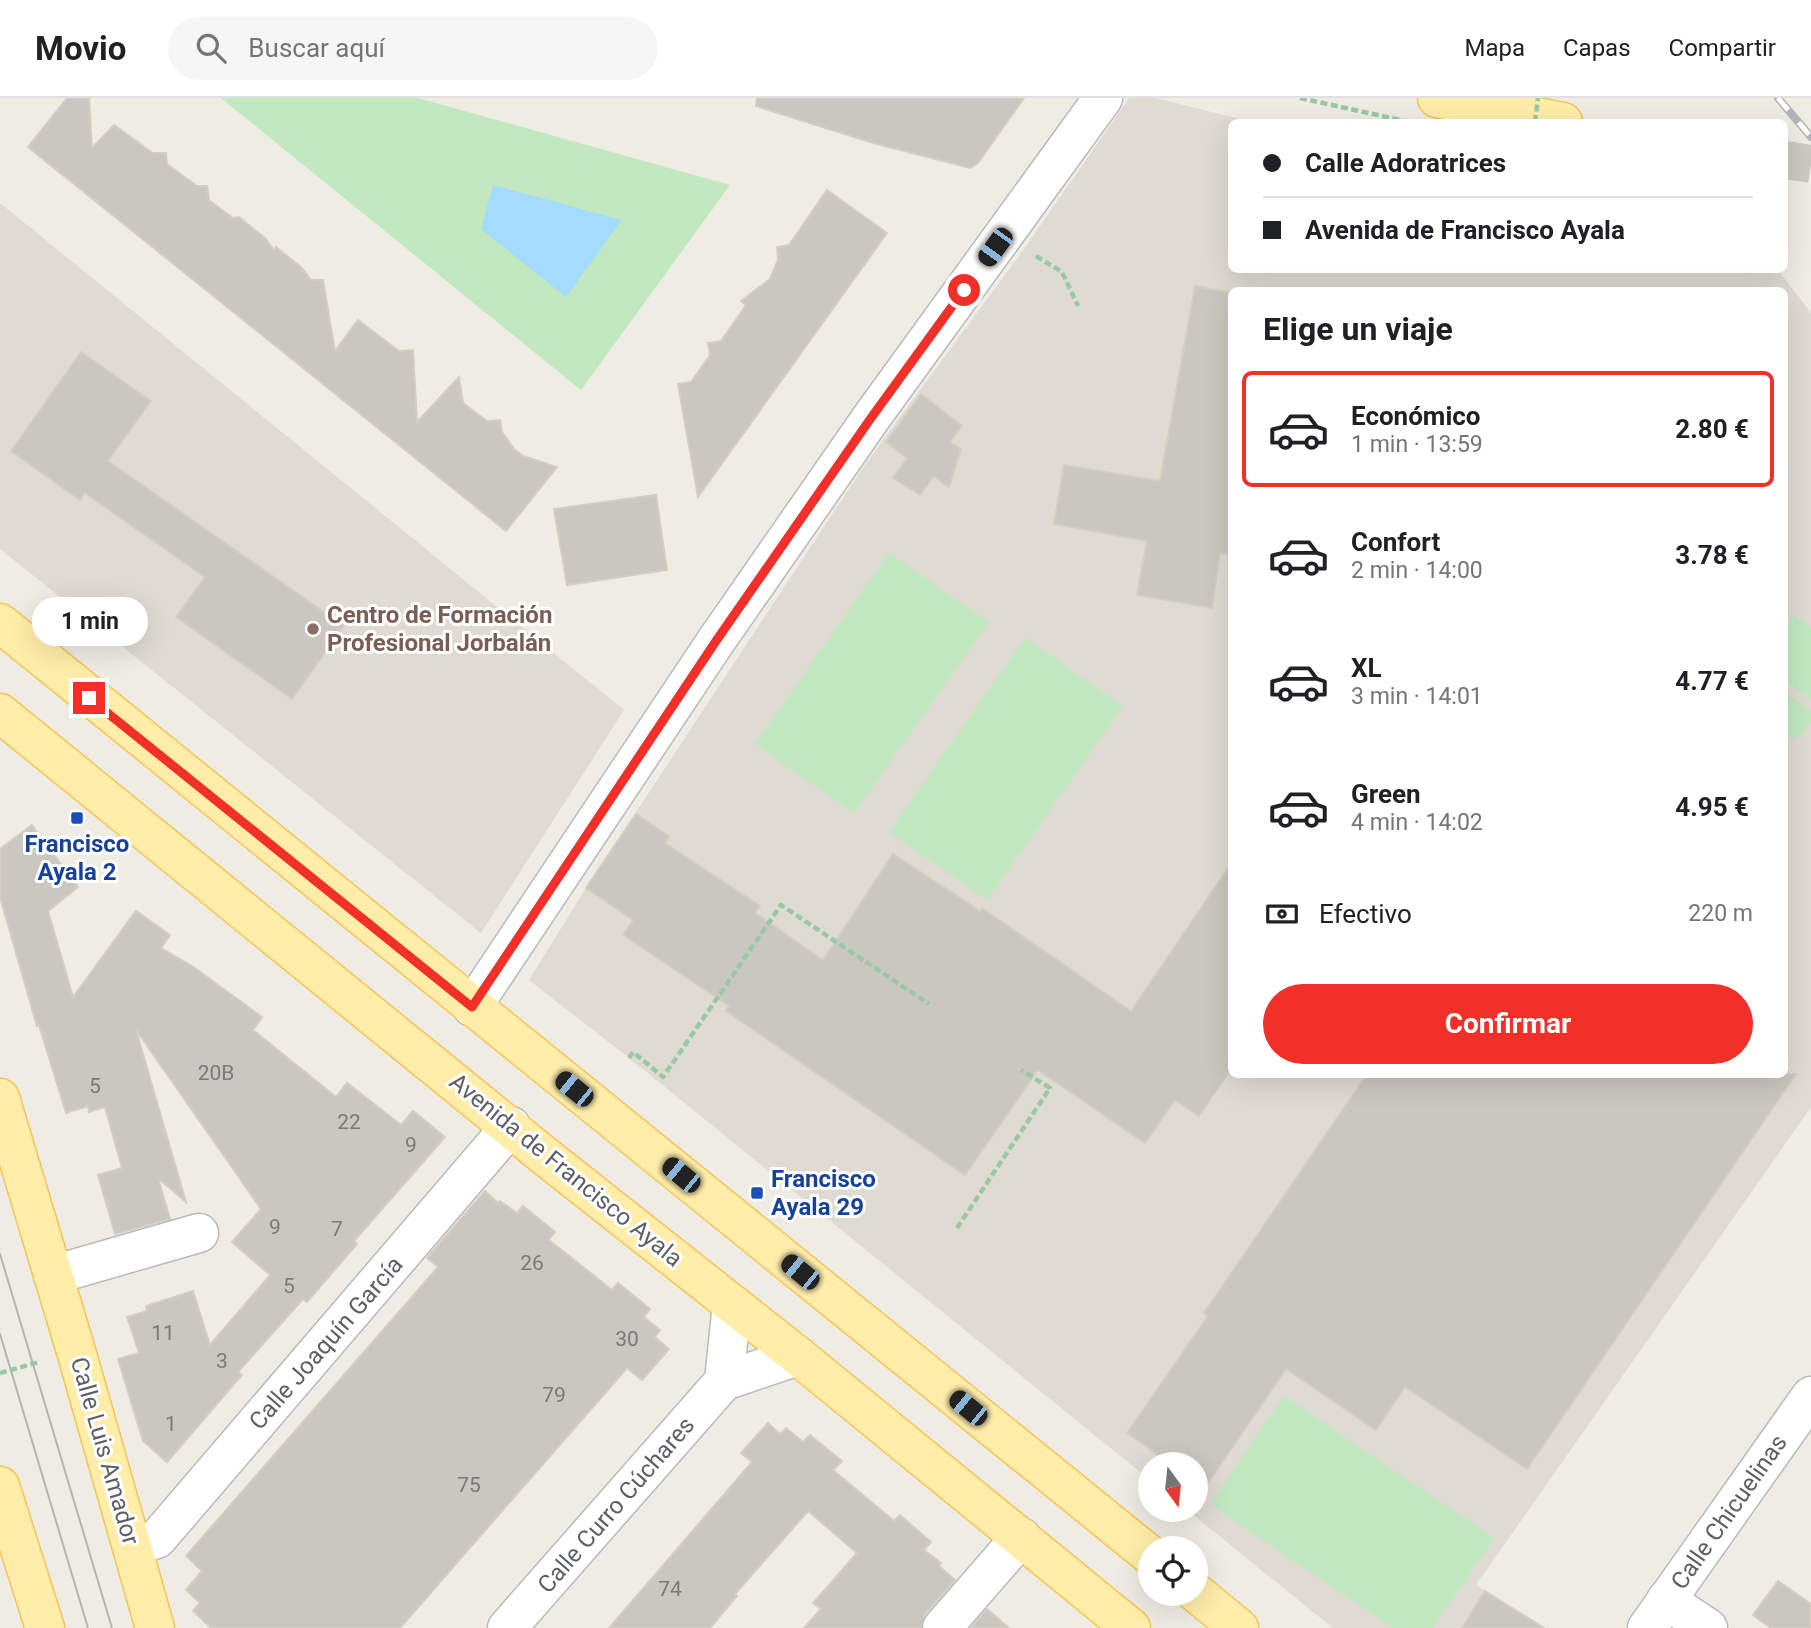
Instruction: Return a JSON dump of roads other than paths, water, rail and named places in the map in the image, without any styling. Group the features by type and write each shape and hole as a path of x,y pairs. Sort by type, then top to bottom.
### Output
{"main road":[{"path":"1437,98 1547,119"},
{"path":"0,623 1138,1545"},
{"name":"Avenida de Francisco Ayala","path":"0,713 798,1356 1130,1628"},
{"name":"Calle Luis Amador","path":"0,1098 155,1628"},
{"path":"0,1486 45,1628"},
{"path":"1208,1603 1239,1628"}],"street":[{"path":"472,1007 716,641 840,463 1103,98"},
{"name":"Calle Joaquín García","path":"132,1547 157,1539 511,1126"},
{"path":"53,1275 200,1233"},
{"path":"732,1304 724,1381 798,1356"},
{"name":"Calle Curro Cúchares","path":"507,1628 724,1381"},
{"name":"Calle Chicuelinas","path":"1653,1620 1804,1421"},
{"path":"942,1628 1021,1537"},
{"path":"1653,1620 1708,1628"}],"water":[{"path":"493,185 622,220 566,297 481,229"}],"tunnel":[{"path":"1788,160 1811,164"}],"tram line":[{"path":"0,1254 112,1628"},
{"path":"0,1334 88,1628"}],"railway":[{"path":"1778,98 1811,137"}],"place":[{"name":"Centro de Formación Profesional Jorbalán","path":"313,629"},
{"name":"Francisco Ayala 2","path":"77,818"},
{"name":"Francisco Ayala 29","path":"757,1193"}]}
